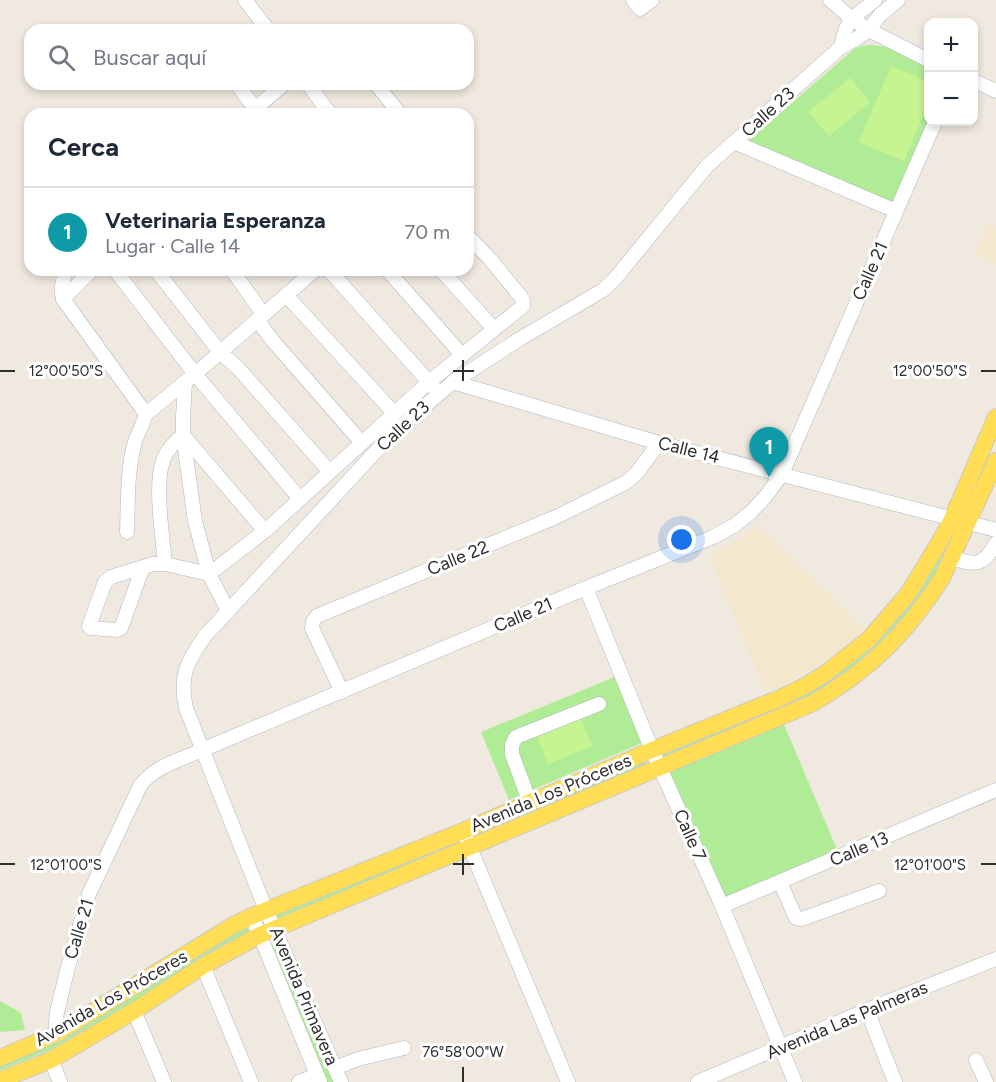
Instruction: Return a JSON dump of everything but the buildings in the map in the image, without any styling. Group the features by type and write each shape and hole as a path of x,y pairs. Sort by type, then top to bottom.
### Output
{"main road":[{"name":"Avenida Los Próceres","path":"0,1058 56,1034 232,926 259,913 463,831 805,686 869,639 908,594 952,519 996,417"},
{"name":"Avenida Los Próceres","path":"0,1080 51,1060 134,1011 203,966 268,932 811,704 839,688 867,667 908,627 942,579 996,461"}],"street":[{"path":"245,0 261,24"},
{"path":"637,4 652,0"},
{"path":"830,0 869,30 924,58"},
{"path":"852,18 875,0"},
{"name":"Calle 23","path":"259,913 186,708 183,694 184,681 192,654 205,636 392,434 453,382 518,340 603,290 614,280 707,166 841,46 869,30 880,15 898,0"},
{"name":"Calle 23","path":"841,46 845,29 852,18"},
{"path":"978,83 996,91"},
{"path":"241,90 255,108"},
{"path":"260,108 278,90"},
{"path":"312,90 326,108"},
{"path":"381,90 395,108"},
{"name":"Calle 21","path":"56,1034 57,1012 89,894 140,786 155,771 586,588 713,537 735,525 750,513 782,474 933,126"},
{"path":"734,142 896,211"},
{"path":"209,574 265,531 429,382 523,306 523,301 474,242"},
{"path":"64,276 62,284 63,299 146,414"},
{"path":"63,299 86,276"},
{"path":"119,276 190,378 300,499"},
{"path":"161,276 220,352 238,368 330,472"},
{"path":"236,276 273,341 362,442"},
{"path":"127,532 128,482 133,450 146,414 260,317 303,276"},
{"path":"334,276 438,393"},
{"path":"393,276 462,355"},
{"path":"446,276 494,329"},
{"path":"285,295 394,413"},
{"path":"190,378 183,417 183,435 195,521 209,574 228,611"},
{"name":"Calle 14","path":"453,382 659,443 996,530"},
{"path":"183,435 265,531"},
{"path":"165,564 160,478 163,460 170,448 183,435"},
{"name":"Calle 22","path":"342,692 312,628 317,616 556,517 625,483 636,474 659,443"},
{"path":"952,558 967,563 977,562 986,558 996,543"},
{"path":"143,567 121,628 117,630 91,628 89,626 105,582 111,577 143,567 153,564 165,564 209,574"},
{"name":"Calle 7","path":"586,588 652,750 722,906 795,1082"},
{"path":"530,802 512,754 512,745 516,737 599,704"},
{"name":"Calle 13","path":"722,906 996,790"},
{"path":"463,831 568,1082"},
{"path":"780,882 799,920 879,891"},
{"name":"Avenida Primavera","path":"259,913 341,1082"},
{"name":"Avenida Primavera","path":"268,932 319,1078"},
{"name":"Avenida Las Palmeras","path":"698,1082 867,1010 996,959"},
{"path":"203,966 251,1082"},
{"path":"867,1010 895,1082"},
{"path":"134,1011 164,1082"},
{"path":"335,1068 358,1059 404,1048"},
{"path":"51,1060 60,1082"},
{"path":"976,1060 986,1082"},
{"path":"299,1082 319,1078"}],"shaded area":[{"path":"988,223 996,226 996,265 974,255"},
{"path":"757,525 864,629 833,656 789,682 765,692 709,555 739,540"}],"green space":[{"path":"875,45 891,48 924,62 924,126 926,126 895,206 747,142 855,48"},
{"path":"891,66 924,80 924,113 904,161 859,142"},
{"path":"850,78 870,102 829,136 808,112"},
{"path":"952,527 962,527 940,576 901,626 829,687 662,761 661,751 867,646"},
{"path":"617,676 644,742 509,800 481,732"},
{"path":"580,716 592,746 548,764 536,734"},
{"path":"783,722 838,852 723,898 666,769"},
{"path":"644,760 647,764 481,837 478,830"},
{"path":"460,840 461,844 279,920 276,914"},
{"path":"246,926 250,932 65,1044 0,1070 0,1059"},
{"path":"276,944 335,1082 326,1082 269,946"},
{"path":"0,1001 21,1013 25,1030 0,1032"}],"place":[{"name":"Veterinaria Esperanza","path":"769,477"}]}
